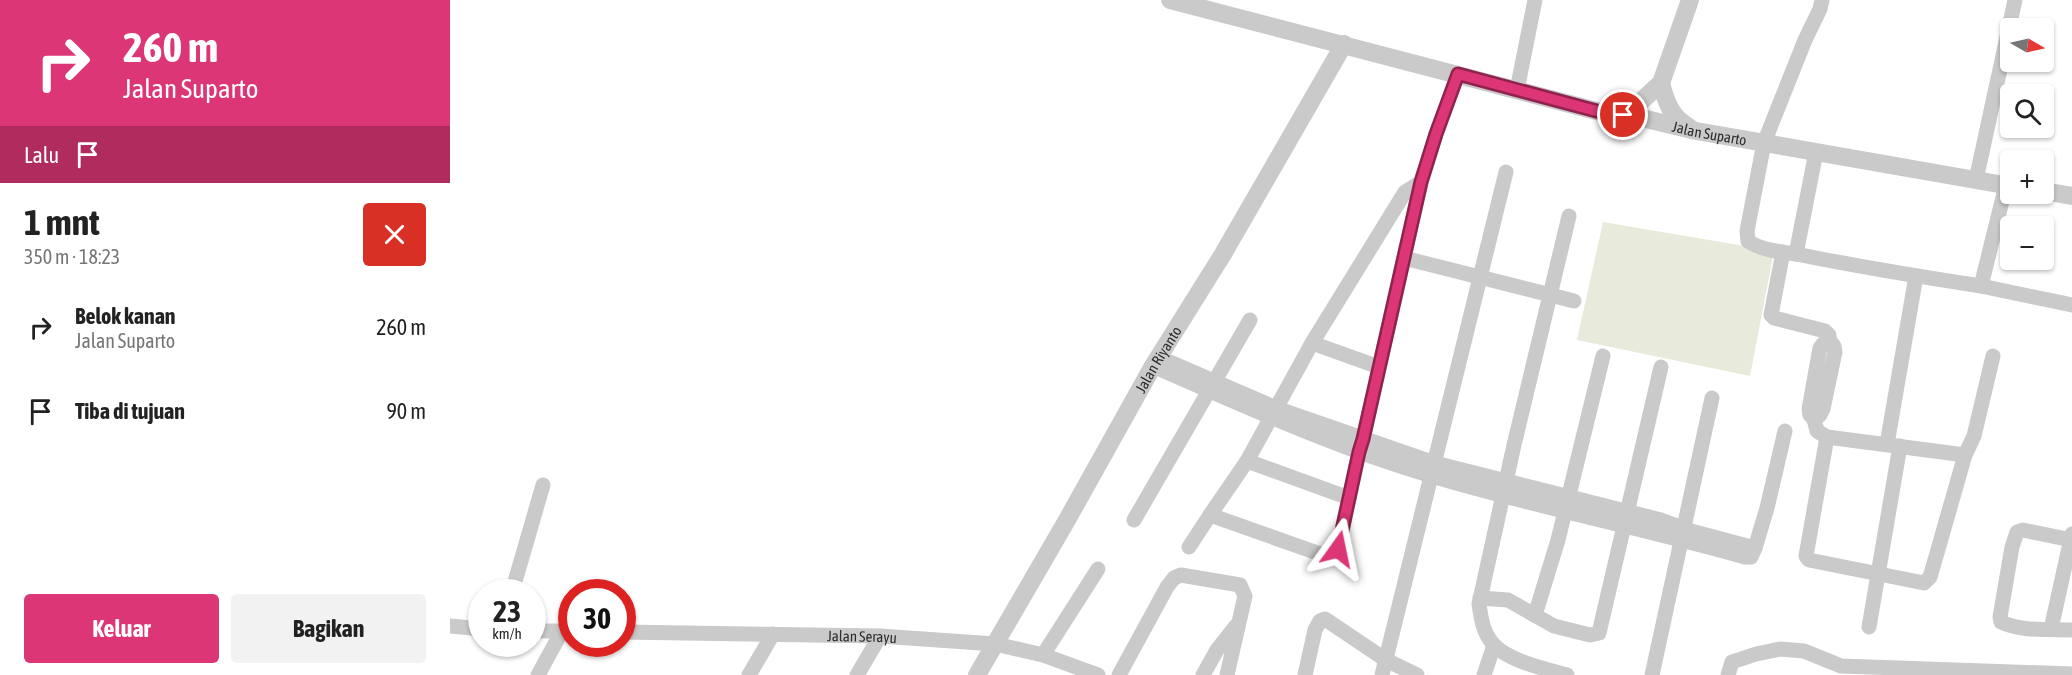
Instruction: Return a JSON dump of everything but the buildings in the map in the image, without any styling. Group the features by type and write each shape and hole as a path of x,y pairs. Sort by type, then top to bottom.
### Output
{"street":[{"name":"Jalan Suparto","path":"1170,0 1604,113 2000,184"},
{"path":"1517,90 1535,0"},
{"path":"1604,113 1638,104 1662,83 1690,0"},
{"path":"1821,0 1820,9 1805,40 1764,143 1747,231 1748,241 1789,253 1981,286 2072,305"},
{"path":"1976,180 2015,0"},
{"name":"Jalan Riyanto","path":"976,675 1156,362 1223,254 1344,44"},
{"path":"1210,515 1326,556 1334,556 1338,549 1421,182 1458,74"},
{"path":"1662,83 1666,102 1673,114 1682,123 1696,131"},
{"path":"1816,152 1771,315 1774,318 1825,331 1829,334 1829,340 1834,346 1835,352 1822,409 1820,415 1814,419 1817,431 1827,436 1965,455"},
{"path":"1384,668 1506,172"},
{"path":"1189,547 1246,461 1312,343 1405,192 1421,182"},
{"path":"2054,193 2072,196"},
{"path":"1981,286 2003,204"},
{"path":"1567,675 1542,671 1514,658 1494,645 1481,621 1479,604 1569,216"},
{"path":"1404,258 1574,302"},
{"path":"1869,627 1916,276"},
{"path":"1134,520 1250,320"},
{"path":"1312,343 1379,367"},
{"path":"1535,615 1558,540 1603,356"},
{"path":"1827,436 1806,556 1809,560 1920,583 1927,580 1965,455 1974,436 1993,356"},
{"path":"1156,362 1273,413 1433,470 1682,533 1755,548 1785,431"},
{"path":"1480,598 1508,600 1554,626 1590,635 1599,633 1661,368"},
{"path":"1652,675 1712,398"},
{"path":"1246,461 1349,498"},
{"path":"516,579 543,485"},
{"path":"2051,629 2071,537 2024,530 2018,532 2012,547 2001,622 2025,628 2072,630"},
{"path":"1043,655 1098,568"},
{"path":"1119,675 1165,591 1177,576 1190,576 1240,585 1245,596 1227,675"},
{"path":"1305,675 1315,630 1320,621 1325,619 1384,668 1417,675"},
{"path":"1203,675 1217,650 1239,623"},
{"path":"450,626 468,628"},
{"name":"Jalan Serayu","path":"636,632 879,636 995,644 1043,655 1092,674"},
{"path":"749,675 773,634"},
{"path":"857,675 879,636"},
{"path":"538,675 558,645"},
{"path":"1484,675 1494,645"},
{"path":"1728,675 1732,662 1756,654 1780,650 1804,651 1841,666 1920,673 2072,674"}],"shaded area":[{"path":"1603,222 1774,251 1750,376 1577,340"}],"route":[{"path":"1338,549 1421,182 1458,74 1604,113 1623,115"}]}
